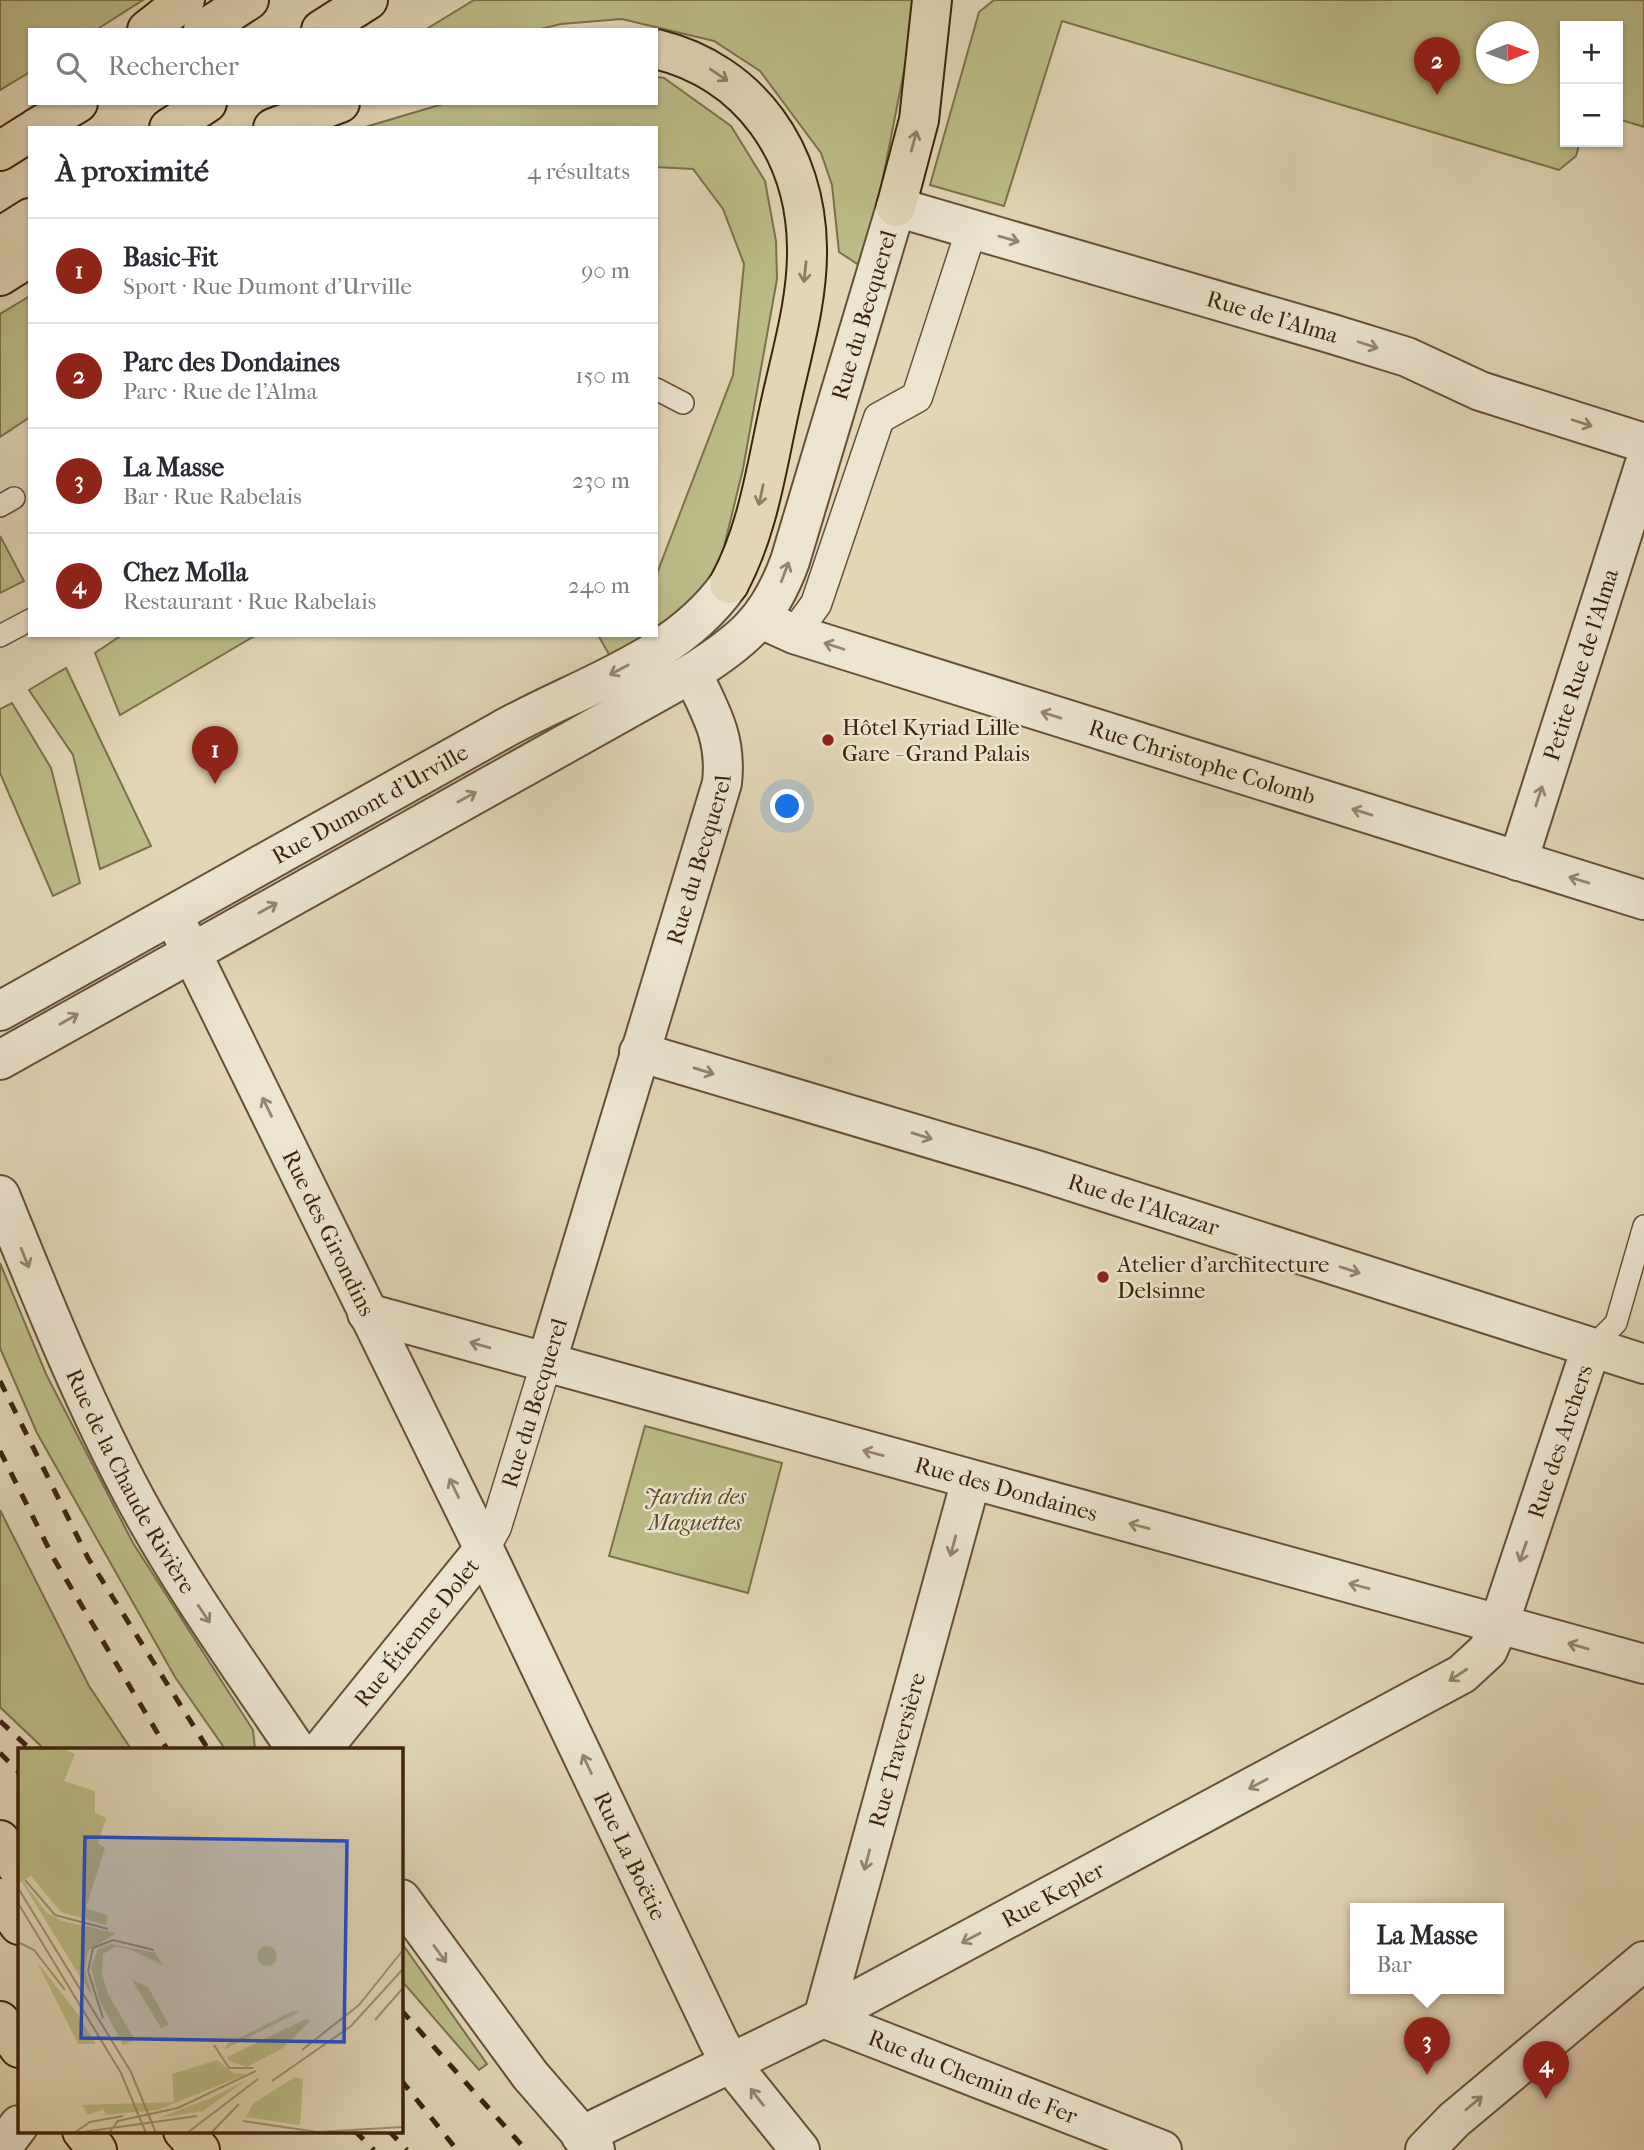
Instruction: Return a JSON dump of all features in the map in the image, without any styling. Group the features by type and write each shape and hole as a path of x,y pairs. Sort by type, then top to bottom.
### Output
{"highway":[{"path":"150,28 185,0"},
{"path":"206,28 249,0"},
{"path":"324,28 368,0"},
{"path":"897,207 919,120 932,0"},
{"path":"658,50 708,67 736,86 760,110 781,139 796,172 804,207 808,250 795,335 755,519 743,558 729,584"},
{"path":"43,122 74,105"},
{"path":"172,126 204,105"},
{"path":"278,126 336,105"},
{"path":"0,151 28,132"},
{"path":"0,237 28,219"},
{"path":"0,276 28,258"},
{"path":"0,1840 18,1868"},
{"path":"0,1898 18,1924"},
{"path":"0,2021 18,2047"},
{"path":"83,2132 97,2150"},
{"path":"184,2132 200,2150"}],"street":[{"name":"Rue de l'Alma","path":"897,207 1394,353 1480,391 1644,443"},
{"name":"Rue du Becquerel","path":"778,626 790,561 897,207"},
{"name":"Rue du Becquerel","path":"484,1549 496,1527 722,783 725,758 720,733 692,673 745,637 778,626 816,604 879,418 917,397 972,228"},
{"name":"Petite Rue de l'Alma","path":"1518,861 1644,466"},
{"name":"Rue Dumont d'Urville","path":"0,1011 516,722 674,640 714,606 729,584"},
{"name":"Rue Christophe Colomb","path":"778,626 1644,900"},
{"name":"Rue Dumont d'Urville","path":"4,1045 190,951 692,673"},
{"name":"Rue des Girondins","path":"173,915 484,1549"},
{"name":"Rue de l'Alcazar","path":"639,1052 1033,1169 1644,1364"},
{"name":"Rue de la Chaude Rivière","path":"0,1195 64,1352 137,1502 187,1589 295,1748"},
{"name":"Rue des Dondaines","path":"367,1313 1644,1664"},
{"name":"Rue des Archers","path":"1499,1624 1591,1348"},
{"name":"Rue Traversière","path":"823,2018 971,1480"},
{"name":"Rue Étienne Dolet","path":"323,1748 484,1549"},
{"name":"Rue La Boëtie","path":"484,1549 731,2064 800,2150"},
{"name":"Rue Kepler","path":"588,2143 1462,1674 1488,1650 1499,1624"},
{"path":"402,1900 530,2075 588,2143"},
{"path":"1424,2150 1454,2120 1644,1961"},
{"name":"Rue du Chemin de Fer","path":"823,2018 1162,2150"},
{"path":"0,2150 18,2126"}],"lane":[{"path":"658,391 683,403"},
{"path":"0,636 28,621"},
{"name":"Rue des Archers","path":"1591,1348 1616,1323 1644,1226"}],"green space":[{"path":"0,0 143,0 99,28 28,28 28,73 0,90"},
{"path":"474,0 918,0 865,269 839,252 832,185 821,153 760,71 714,41 622,19 544,28 428,28"},
{"path":"994,0 1644,0 1644,127 1623,121 1623,21 1560,21 1560,147 1579,147 1576,156 1559,170 1062,21 1004,206 930,185 979,12"},
{"path":"658,77 664,78 731,126 765,181 776,241 777,279 743,469 721,559 701,595 658,631 658,571 733,375 744,264 723,209 693,169 658,167 658,126 369,126 439,105 658,105"},
{"path":"28,297 28,418 0,437 0,314"},
{"path":"0,536 24,581 0,593"},
{"path":"119,637 253,637 120,715 95,653"},
{"path":"599,637 648,637 611,658"},
{"path":"66,668 151,846 100,869 73,755 29,690"},
{"path":"12,703 51,768 80,883 53,896 0,773 0,709"},
{"path":"0,1263 46,1374 133,1543 253,1730 255,1748 224,1748 175,1677 37,1433 0,1348"},
{"name":"Jardin des Maguettes","path":"645,1426 782,1463 748,1593 609,1556"},
{"path":"0,1510 89,1686 130,1748 43,1748 0,1707"},
{"path":"402,1943 487,2064 479,2070 402,1981"}],"railway":[{"path":"0,1381 88,1558 207,1748"},
{"path":"0,1451 54,1559 166,1748"},
{"path":"0,1721 29,1748"},
{"path":"0,1753 18,1771"},
{"path":"402,2011 526,2150"},
{"path":"402,2081 457,2150"},
{"path":"356,2132 374,2150"},
{"path":"390,2132 407,2150"}],"place":[{"name":"Parc des Dondaines","path":"1437,95"},
{"name":"Hôtel Kyriad Lille Gare - Grand Palais","path":"828,740"},
{"name":"Basic-Fit","path":"215,784"},
{"name":"Atelier d'architecture Delsinne","path":"1103,1277"},
{"name":"La Masse","path":"1427,2075"},
{"name":"Chez Molla","path":"1546,2099"}]}
